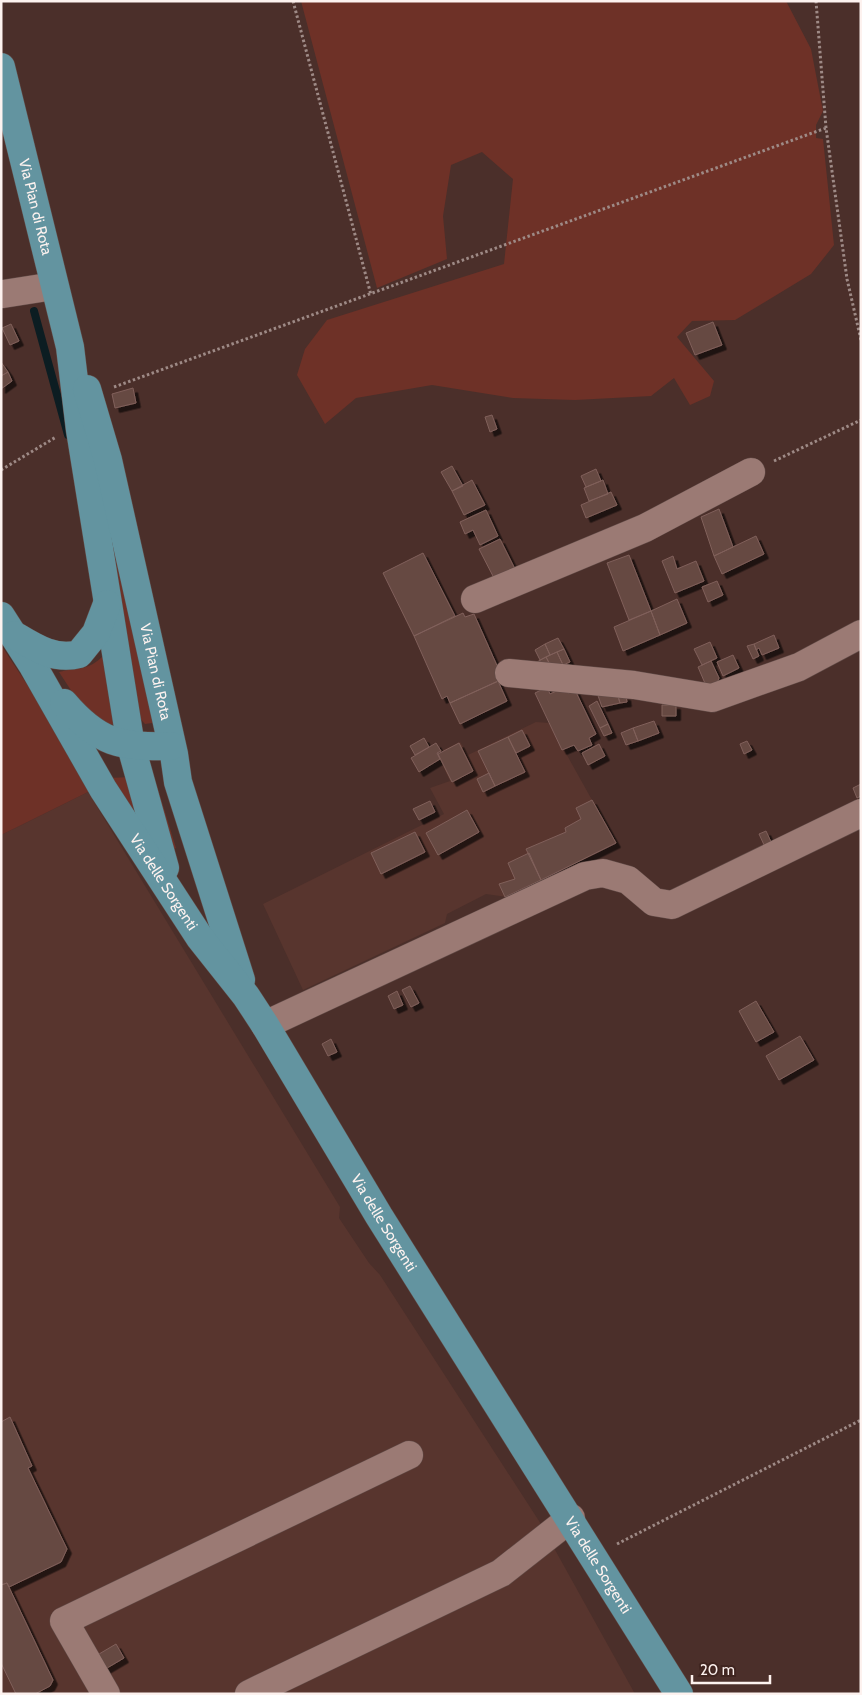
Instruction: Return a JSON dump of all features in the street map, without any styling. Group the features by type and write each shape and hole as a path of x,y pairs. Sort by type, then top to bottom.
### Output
{"main road":[{"name":"Via Pian di Rota","path":"1,67 70,347 107,604 133,755 172,892"},
{"name":"Via Pian di Rota","path":"70,347 90,395 108,460 172,746 178,782 246,996"},
{"name":"Via Pian di Rota","path":"6,624 44,652 65,656 79,654 96,633 107,604"},
{"name":"Via delle Sorgenti","path":"6,624 33,666 103,789 172,892 200,938 246,996 384,1225 571,1518 680,1694"},
{"name":"Via delle Sorgenti","path":"33,666 71,711 91,730 133,755"},
{"path":"83,754 97,761 124,765 133,755 146,761 172,746"}],"lane":[{"path":"3,294 54,286"},
{"path":"475,599 645,528 750,472"},
{"path":"509,673 634,685 712,698 798,667 861,634"},
{"path":"265,1026 585,876 603,873 628,880 654,902 672,905 861,813"},
{"path":"106,1694 64,1621 409,1455"},
{"path":"249,1694 501,1573 571,1518"}],"path":[{"path":"293,1 372,295"},
{"path":"816,1 826,128 847,278 861,340"},
{"path":"90,395 147,377 826,128"},
{"path":"750,472 861,420"},
{"path":"1,470 60,435"},
{"path":"594,1555 861,1420"}],"shaded area":[{"path":"301,1 786,1 811,49 823,111 816,125 816,138 823,139 834,245 811,274 735,320 692,321 677,337 714,381 710,396 690,405 674,378 651,396 575,400 513,398 432,385 356,398 325,424 297,375 305,349 327,320 504,264 513,179 482,152 451,165 443,216 447,259 377,288"},
{"path":"100,481 158,717 152,723 145,724 138,716"},
{"path":"1,645 92,783 88,792 1,835"},
{"path":"104,655 116,724 105,725 78,701 59,672 87,667"},
{"path":"536,722 549,723 616,843 507,897 486,894 447,914 445,923 303,990 263,904 444,814 430,788 450,781 437,753 460,742 468,755"},
{"path":"131,777 149,838 109,778"},
{"path":"157,786 176,848 174,849 155,787"},
{"path":"88,792 340,1207 339,1218 369,1263 380,1275 539,1521 635,1694 1,1694 1,835"}],"building":[{"path":"713,322 722,345 695,355 686,333"},
{"path":"11,324 19,341 10,345 2,328"},
{"path":"1,362 8,372 1,376"},
{"path":"8,372 12,381 1,389 1,376"},
{"path":"133,388 136,403 115,408 112,394"},
{"path":"492,415 497,429 490,432 485,417"},
{"path":"452,466 463,486 452,491 441,472"},
{"path":"596,469 601,481 586,487 581,476"},
{"path":"472,480 485,505 464,515 452,491"},
{"path":"603,480 608,494 589,501 584,488"},
{"path":"611,492 617,505 586,518 581,505"},
{"path":"719,509 733,547 714,556 701,517"},
{"path":"486,510 498,536 480,545 473,530 465,534 460,522"},
{"path":"756,536 764,554 722,574 714,556"},
{"path":"500,539 515,569 495,580 479,549"},
{"path":"423,553 455,616 414,636 383,573"},
{"path":"629,555 651,611 629,620 607,563"},
{"path":"673,556 677,569 696,561 704,581 675,593 662,561"},
{"path":"717,581 723,595 708,602 702,587"},
{"path":"677,599 687,623 660,635 651,611"},
{"path":"651,611 660,635 623,651 614,627"},
{"path":"463,613 465,617 474,614 503,679 450,703 447,696 442,699 414,636"},
{"path":"774,635 779,648 762,655 759,648 756,650 754,644"},
{"path":"558,638 564,649 550,655 545,644"},
{"path":"710,642 717,658 702,665 694,649"},
{"path":"545,644 550,655 540,660 535,650"},
{"path":"754,644 759,656 753,659 747,646"},
{"path":"564,649 570,662 563,665 557,652"},
{"path":"557,652 563,665 553,670 546,657"},
{"path":"733,655 739,668 723,676 717,662"},
{"path":"546,657 551,667 537,662"},
{"path":"711,661 719,678 717,683 707,688 698,667"},
{"path":"498,681 507,701 460,724 450,703"},
{"path":"547,687 550,694 565,687 568,693 575,690 596,734 589,738 592,745 578,751 574,745 562,750 535,693"},
{"path":"595,687 618,696 620,703 602,707"},
{"path":"618,696 626,696 627,702 620,703"},
{"path":"597,701 608,724 600,728 589,706"},
{"path":"662,705 676,705 676,716 662,716"},
{"path":"654,721 659,733 638,741 633,728"},
{"path":"608,724 612,733 604,736 600,728"},
{"path":"633,728 638,741 626,745 621,733"},
{"path":"522,730 530,746 516,753 508,737"},
{"path":"508,737 525,772 495,786 478,751"},
{"path":"424,738 429,747 415,755 410,746"},
{"path":"747,741 752,750 744,754 740,744"},
{"path":"436,743 441,751 437,753 440,759 419,772 411,758"},
{"path":"459,743 473,771 452,782 438,754"},
{"path":"599,744 605,756 588,765 582,753"},
{"path":"489,773 495,786 483,792 477,779"},
{"path":"861,784 861,796 857,798 853,788"},
{"path":"592,800 616,843 541,880 526,849 566,832 565,828 581,819 576,808"},
{"path":"430,801 435,812 419,820 413,809"},
{"path":"467,810 479,832 438,855 426,833"},
{"path":"766,831 772,844 765,847 759,834"},
{"path":"415,832 425,852 381,874 371,853"},
{"path":"529,853 541,880 505,897 499,884 515,879 508,863"},
{"path":"410,986 419,1003 411,1007 402,990"},
{"path":"397,991 403,1005 394,1009 388,996"},
{"path":"756,1001 774,1032 756,1042 739,1011"},
{"path":"800,1036 814,1060 779,1080 766,1056"},
{"path":"331,1039 337,1052 328,1056 322,1044"},
{"path":"10,1417 32,1466 28,1468 67,1549 61,1562 9,1587 7,1583 1,1585 1,1422"},
{"path":"7,1583 53,1680 50,1686 35,1694 16,1694 1,1663 1,1585"},
{"path":"116,1644 124,1658 102,1671 94,1657"}],"waterway":[{"path":"34,311 68,435"}]}
